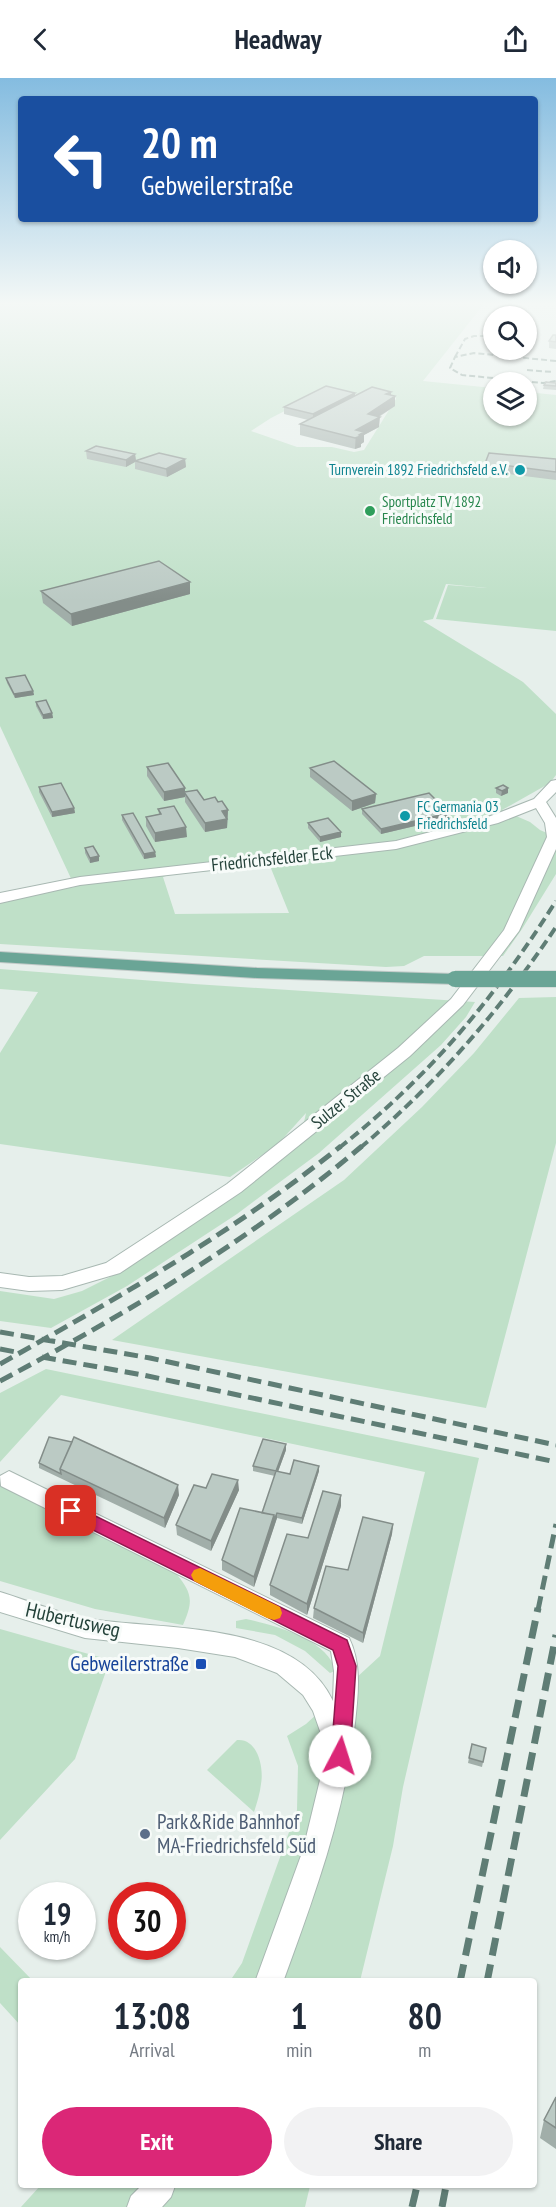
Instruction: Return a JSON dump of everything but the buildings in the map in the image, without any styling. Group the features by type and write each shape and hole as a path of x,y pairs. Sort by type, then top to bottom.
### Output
{"main road":[{"path":"0,957 257,974 556,979"}],"street":[{"path":"539,802 556,784"},
{"name":"Friedrichsfelder Eck","path":"0,898 80,881 396,845 493,820 539,802"},
{"name":"Sulzer Straße","path":"0,1280 29,1284 62,1283 113,1268 234,1188 404,1052 457,1002 511,931 554,837 552,823 539,802"},
{"path":"9,1480 341,1645 347,1666 340,1756 312,1867 270,1978"},
{"name":"Hubertusweg","path":"0,1602 93,1629 203,1640 241,1647 285,1666 306,1682 327,1712 340,1756"},
{"path":"142,2207 158,2188"}],"green space":[{"path":"0,403 300,403 251,431 297,447 332,447 354,452 364,450 393,403 483,403 483,426 537,426 537,403 556,403 556,631 436,619 448,585 487,588 446,584 433,619 423,621 523,682 556,714 556,775 550,783 502,810 556,837 556,874 503,956 424,956 404,966 386,967 0,944 0,897 14,897 75,887 0,726","holes":["270,866 289,913 175,914 163,877 172,874"]},
{"path":"0,969 475,1002 466,1017 441,1045 319,1153 237,1214 127,1286 51,1328 0,1321 0,1291 54,1299 82,1291 118,1273 234,1197 299,1146 306,1113 278,1144 230,1177 0,1144 0,1053 38,992 0,989"},
{"path":"556,997 556,1143 486,1408 112,1340 344,1180 422,1107 474,1053 519,998"},
{"path":"46,1369 479,1458 403,1787 393,1846 361,1978 232,1978 242,1963 297,1810 298,1766 287,1736 306,1724 380,1656 425,1472 61,1395 0,1462 0,1393"},
{"path":"0,1486 175,1572 190,1597 189,1609 183,1625 95,1609 0,1581"},
{"path":"246,1619 285,1630 312,1643 331,1660 335,1671 330,1673 305,1651 275,1635 236,1628 236,1621"},
{"path":"0,1629 110,1660 75,1759 0,1840"},
{"path":"237,1740 250,1744 255,1749 260,1763 262,1777 254,1812 207,1770"},
{"path":"0,1947 30,1978 18,1978 18,2023 0,2003"},
{"path":"38,2188 310,2188 305,2207 21,2207"}],"railway":[{"path":"339,1148 403,1093 458,1034 509,971 556,901"},
{"path":"360,1148 416,1097 466,1045 512,988 556,927"},
{"path":"43,1339 218,1235 260,1207 341,1146"},
{"path":"67,1344 141,1302 232,1244 277,1213 362,1146"},
{"path":"0,1332 43,1339"},
{"path":"20,1353 43,1339"},
{"path":"43,1339 67,1344"},
{"path":"43,1357 67,1344"},
{"path":"67,1344 150,1358 556,1445"},
{"path":"0,1349 20,1353"},
{"path":"0,1364 20,1353"},
{"path":"0,1381 43,1357"},
{"path":"43,1357 143,1375 556,1462"},
{"path":"538,1610 556,1524"},
{"path":"461,1978 538,1608"},
{"path":"488,1978 556,1635"},
{"path":"412,2207 417,2188"},
{"path":"442,2207 446,2188"}],"slow traffic":[{"path":"200,1575 274,1613"}],"place":[{"name":"Turnverein 1892 Friedrichsfeld e.V.","path":"520,470"},
{"name":"Sportplatz TV 1892 Friedrichsfeld","path":"370,511"},
{"name":"FC Germania 03 Friedrichsfeld","path":"405,816"},
{"name":"Gebweilerstraße","path":"201,1664"},
{"name":"Park&Ride Bahnhof MA-Friedrichsfeld Süd","path":"145,1834"}],"route":[{"path":"71,1511 341,1645 347,1666 340,1756"}]}
